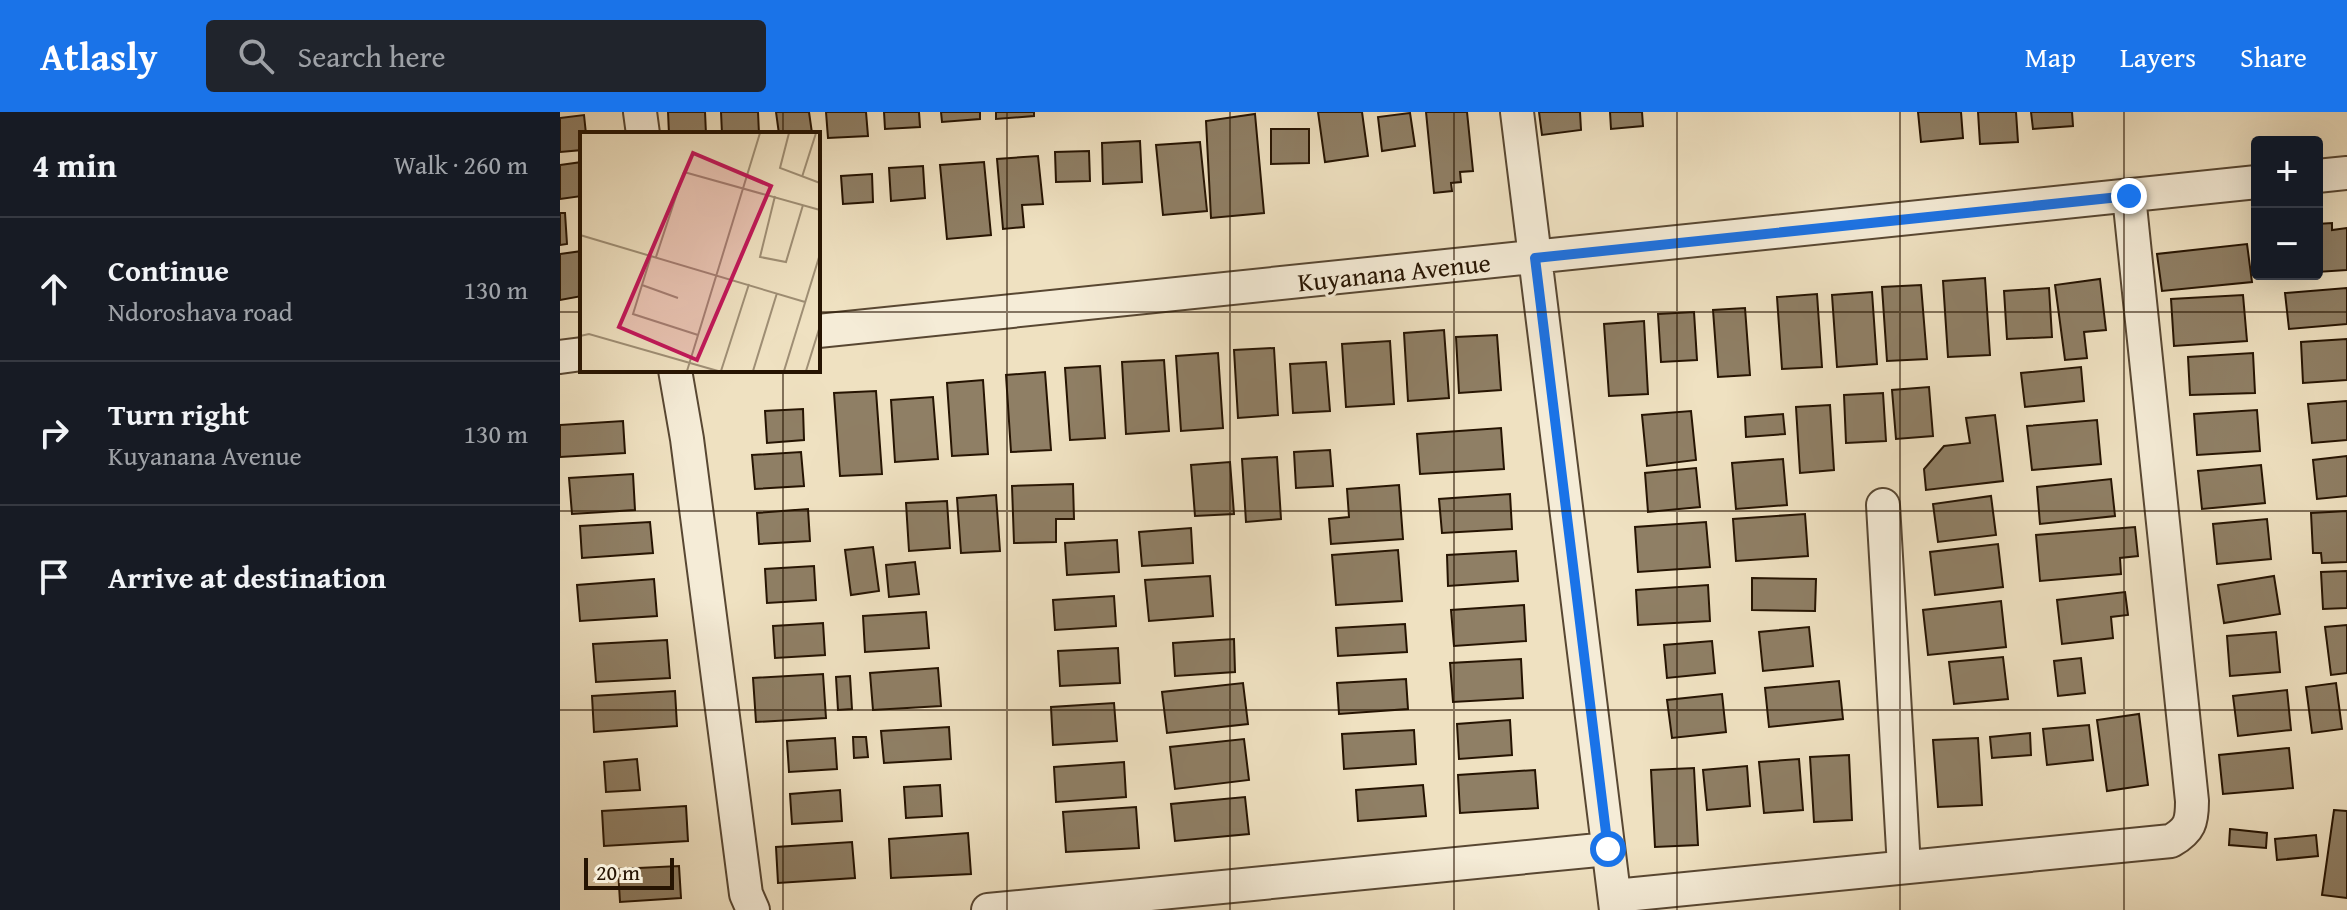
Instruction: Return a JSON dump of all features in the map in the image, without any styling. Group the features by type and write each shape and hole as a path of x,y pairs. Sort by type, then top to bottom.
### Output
{"street":[{"path":"640,112 643,132"},
{"path":"1517,112 1616,903 1904,867 2171,841 2185,833 2192,822 2192,801 2129,196"},
{"path":"2323,175 2347,173"},
{"name":"Kuyanana Avenue","path":"820,331 2251,183"},
{"path":"560,357 580,354"},
{"path":"675,372 687,439 746,894 753,910"},
{"path":"1883,505 1904,867"},
{"path":"988,910 1608,849"}],"building":[{"path":"668,112 705,112 706,132 669,132"},
{"path":"721,112 758,112 759,132 722,132"},
{"path":"776,112 809,112 812,132 779,132"},
{"path":"826,112 866,112 868,136 828,138"},
{"path":"884,112 919,112 920,127 885,129"},
{"path":"941,112 980,112 980,119 942,122"},
{"path":"996,112 1034,112 1034,116 996,119"},
{"path":"1318,112 1362,112 1368,156 1325,162"},
{"path":"1426,112 1467,112 1473,171 1460,172 1461,182 1451,183 1452,191 1434,193"},
{"path":"1539,112 1580,112 1581,130 1542,135"},
{"path":"1610,112 1642,112 1643,126 1611,129"},
{"path":"1918,112 1961,112 1963,138 1921,142"},
{"path":"1978,112 2016,112 2018,142 1980,144"},
{"path":"2031,112 2072,112 2073,126 2033,129"},
{"path":"1410,113 1415,146 1382,151 1378,117"},
{"path":"1255,114 1264,213 1211,218 1206,121"},
{"path":"584,115 586,132 580,132 580,150 560,152 560,118"},
{"path":"1271,129 1309,129 1309,163 1271,164"},
{"path":"1140,141 1142,182 1103,184 1102,143"},
{"path":"1200,142 1207,211 1163,215 1156,145"},
{"path":"1089,151 1090,181 1056,182 1055,152"},
{"path":"1038,156 1043,204 1022,205 1024,227 1003,229 997,159"},
{"path":"580,162 580,196 560,199 560,165"},
{"path":"984,162 991,235 947,239 940,165"},
{"path":"923,166 925,198 891,201 889,168"},
{"path":"872,174 873,202 843,204 841,176"},
{"path":"560,213 565,213 567,244 560,245"},
{"path":"2332,223 2332,230 2347,228 2347,270 2323,272 2323,224"},
{"path":"2247,244 2252,282 2162,291 2157,254"},
{"path":"580,251 580,296 560,300 560,254"},
{"path":"1985,278 1990,355 1948,357 1943,281"},
{"path":"2100,279 2106,330 2084,332 2087,358 2065,360 2055,285"},
{"path":"1921,285 1927,359 1887,361 1882,287"},
{"path":"2049,288 2052,337 2007,339 2004,291"},
{"path":"2347,288 2347,324 2289,329 2285,293"},
{"path":"1872,292 1877,364 1837,367 1832,295"},
{"path":"1817,294 1822,367 1782,369 1777,297"},
{"path":"2243,295 2247,341 2174,346 2171,299"},
{"path":"1745,308 1750,375 1718,377 1713,310"},
{"path":"1694,312 1697,360 1661,362 1658,314"},
{"path":"1644,321 1648,394 1609,396 1604,324"},
{"path":"1444,330 1449,398 1408,401 1404,333"},
{"path":"1497,335 1501,390 1459,393 1456,337"},
{"path":"2347,339 2347,380 2303,383 2301,342"},
{"path":"1390,341 1394,404 1346,407 1342,344"},
{"path":"1274,348 1278,415 1238,418 1234,350"},
{"path":"1218,353 1223,428 1181,431 1176,356"},
{"path":"2253,353 2255,393 2190,395 2188,357"},
{"path":"1164,360 1169,431 1126,434 1122,362"},
{"path":"1326,362 1330,411 1293,413 1290,364"},
{"path":"1100,366 1105,438 1070,440 1065,368"},
{"path":"2081,367 2084,401 2025,407 2021,373"},
{"path":"1045,372 1051,450 1011,452 1006,375"},
{"path":"983,380 988,454 952,456 947,383"},
{"path":"1929,387 1933,436 1896,439 1892,390"},
{"path":"876,391 882,474 840,476 834,393"},
{"path":"1883,393 1886,441 1846,443 1844,395"},
{"path":"933,397 938,459 895,462 891,400"},
{"path":"2347,401 2347,440 2312,443 2308,404"},
{"path":"1830,405 1834,470 1800,473 1796,407"},
{"path":"803,409 804,440 767,443 765,411"},
{"path":"2257,410 2260,451 2197,455 2194,414"},
{"path":"1691,411 1696,460 1647,466 1642,415"},
{"path":"1783,414 1785,434 1746,437 1745,417"},
{"path":"1995,415 2003,481 1926,490 1924,469 1944,446 1970,443 1966,418"},
{"path":"2097,420 2101,464 2032,470 2027,426"},
{"path":"623,421 625,453 560,457 560,425"},
{"path":"1501,428 1504,469 1420,474 1417,434"},
{"path":"1330,450 1333,486 1296,488 1294,452"},
{"path":"801,452 804,486 755,489 752,455"},
{"path":"2347,456 2347,496 2317,499 2313,460"},
{"path":"1277,457 1281,519 1246,522 1242,459"},
{"path":"1783,459 1787,505 1736,509 1732,463"},
{"path":"1230,462 1234,514 1195,516 1191,465"},
{"path":"2261,465 2265,503 2202,509 2198,471"},
{"path":"1696,468 1700,507 1648,512 1645,473"},
{"path":"633,474 635,510 572,514 569,478"},
{"path":"2111,479 2115,516 2040,524 2037,487"},
{"path":"1073,484 1074,519 1056,519 1056,542 1014,543 1012,486"},
{"path":"1399,485 1403,539 1331,544 1329,519 1349,517 1347,489"},
{"path":"1510,494 1512,529 1442,533 1439,499"},
{"path":"996,495 1000,551 961,553 957,498"},
{"path":"1991,496 1996,535 1938,542 1933,504"},
{"path":"947,501 950,548 909,551 906,503"},
{"path":"808,509 810,541 759,544 757,513"},
{"path":"2347,511 2347,562 2322,563 2321,553 2313,553 2311,513"},
{"path":"1805,514 1808,556 1736,561 1733,519"},
{"path":"2267,519 2271,559 2217,564 2213,524"},
{"path":"650,522 653,553 582,558 580,526"},
{"path":"1706,522 1710,567 1638,572 1635,527"},
{"path":"2135,527 2138,556 2120,558 2121,574 2040,581 2036,535"},
{"path":"1191,528 1193,563 1142,566 1139,532"},
{"path":"1117,540 1119,572 1067,575 1065,543"},
{"path":"1998,544 2003,587 1935,595 1930,552"},
{"path":"873,547 879,591 851,595 845,550"},
{"path":"1398,550 1402,601 1336,605 1332,555"},
{"path":"1516,551 1518,581 1448,586 1447,555"},
{"path":"915,562 919,594 889,597 886,565"},
{"path":"814,566 816,600 767,603 765,569"},
{"path":"2347,571 2347,608 2323,609 2321,572"},
{"path":"1210,576 1213,616 1149,621 1145,580"},
{"path":"2274,576 2280,614 2224,623 2218,585"},
{"path":"1752,578 1816,579 1815,611 1752,610"},
{"path":"654,579 657,616 580,621 577,585"},
{"path":"1708,585 1710,621 1638,625 1636,590"},
{"path":"2125,592 2128,615 2111,617 2113,638 2062,644 2057,600"},
{"path":"1114,596 1116,626 1055,630 1053,600"},
{"path":"2001,601 2006,647 1928,655 1923,610"},
{"path":"1524,605 1526,641 1454,646 1451,610"},
{"path":"926,612 929,648 865,652 863,616"},
{"path":"823,623 825,655 775,658 773,626"},
{"path":"1405,624 1407,652 1338,656 1336,628"},
{"path":"2347,625 2347,673 2331,675 2325,627"},
{"path":"1809,627 1813,666 1763,671 1759,632"},
{"path":"2276,632 2280,672 2230,676 2227,636"},
{"path":"1234,639 1235,672 1175,676 1173,643"},
{"path":"667,640 670,678 596,682 593,644"},
{"path":"1712,641 1715,673 1667,678 1664,645"},
{"path":"1118,648 1120,683 1060,686 1058,651"},
{"path":"2003,657 2008,699 1954,704 1949,662"},
{"path":"2081,658 2085,693 2058,696 2054,661"},
{"path":"1521,659 1523,698 1453,702 1450,663"},
{"path":"938,668 941,706 873,710 870,673"},
{"path":"823,674 826,718 756,722 753,678"},
{"path":"850,676 852,709 838,710 836,677"},
{"path":"1406,679 1408,709 1339,714 1337,683"},
{"path":"1839,681 1843,719 1769,727 1765,688"},
{"path":"1243,683 1248,724 1167,733 1162,692"},
{"path":"2336,683 2342,729 2312,733 2306,687"},
{"path":"2287,690 2291,730 2238,736 2233,696"},
{"path":"675,691 677,726 594,732 592,696"},
{"path":"1722,694 1726,732 1672,738 1667,700"},
{"path":"1114,703 1117,741 1053,745 1051,707"},
{"path":"2139,714 2148,785 2107,791 2097,720"},
{"path":"1510,720 1512,755 1459,759 1457,724"},
{"path":"2089,725 2093,760 2047,765 2043,729"},
{"path":"949,727 951,759 884,763 881,731"},
{"path":"1414,730 1416,764 1344,769 1342,734"},
{"path":"2030,733 2031,755 1992,758 1990,737"},
{"path":"853,737 866,737 868,757 854,758"},
{"path":"835,738 837,769 789,772 787,741"},
{"path":"1978,738 1982,805 1938,807 1933,740"},
{"path":"1244,739 1249,780 1175,789 1170,747"},
{"path":"2289,748 2293,788 2223,794 2219,755"},
{"path":"1849,755 1852,820 1814,822 1810,757"},
{"path":"637,759 640,790 606,792 604,762"},
{"path":"1799,759 1803,810 1764,813 1759,762"},
{"path":"1124,762 1126,797 1056,802 1054,767"},
{"path":"1747,766 1750,806 1707,810 1703,770"},
{"path":"1694,768 1698,845 1655,847 1651,770"},
{"path":"1535,770 1538,808 1460,813 1458,775"},
{"path":"940,785 942,816 906,818 904,787"},
{"path":"1423,785 1426,816 1358,821 1356,790"},
{"path":"840,790 842,821 792,824 790,794"},
{"path":"1245,797 1249,834 1175,841 1171,804"},
{"path":"686,806 688,841 604,846 602,811"},
{"path":"1136,807 1139,848 1066,852 1063,812"},
{"path":"2334,810 2347,811 2347,898 2322,895"},
{"path":"2230,829 2267,833 2266,848 2229,845"},
{"path":"968,833 971,874 891,878 889,839"},
{"path":"2316,835 2318,856 2277,860 2275,839"},
{"path":"852,842 855,878 778,883 776,847"},
{"path":"679,866 681,898 620,902 618,869"}],"route":[{"path":"1608,849 1535,258 2129,196"}]}
